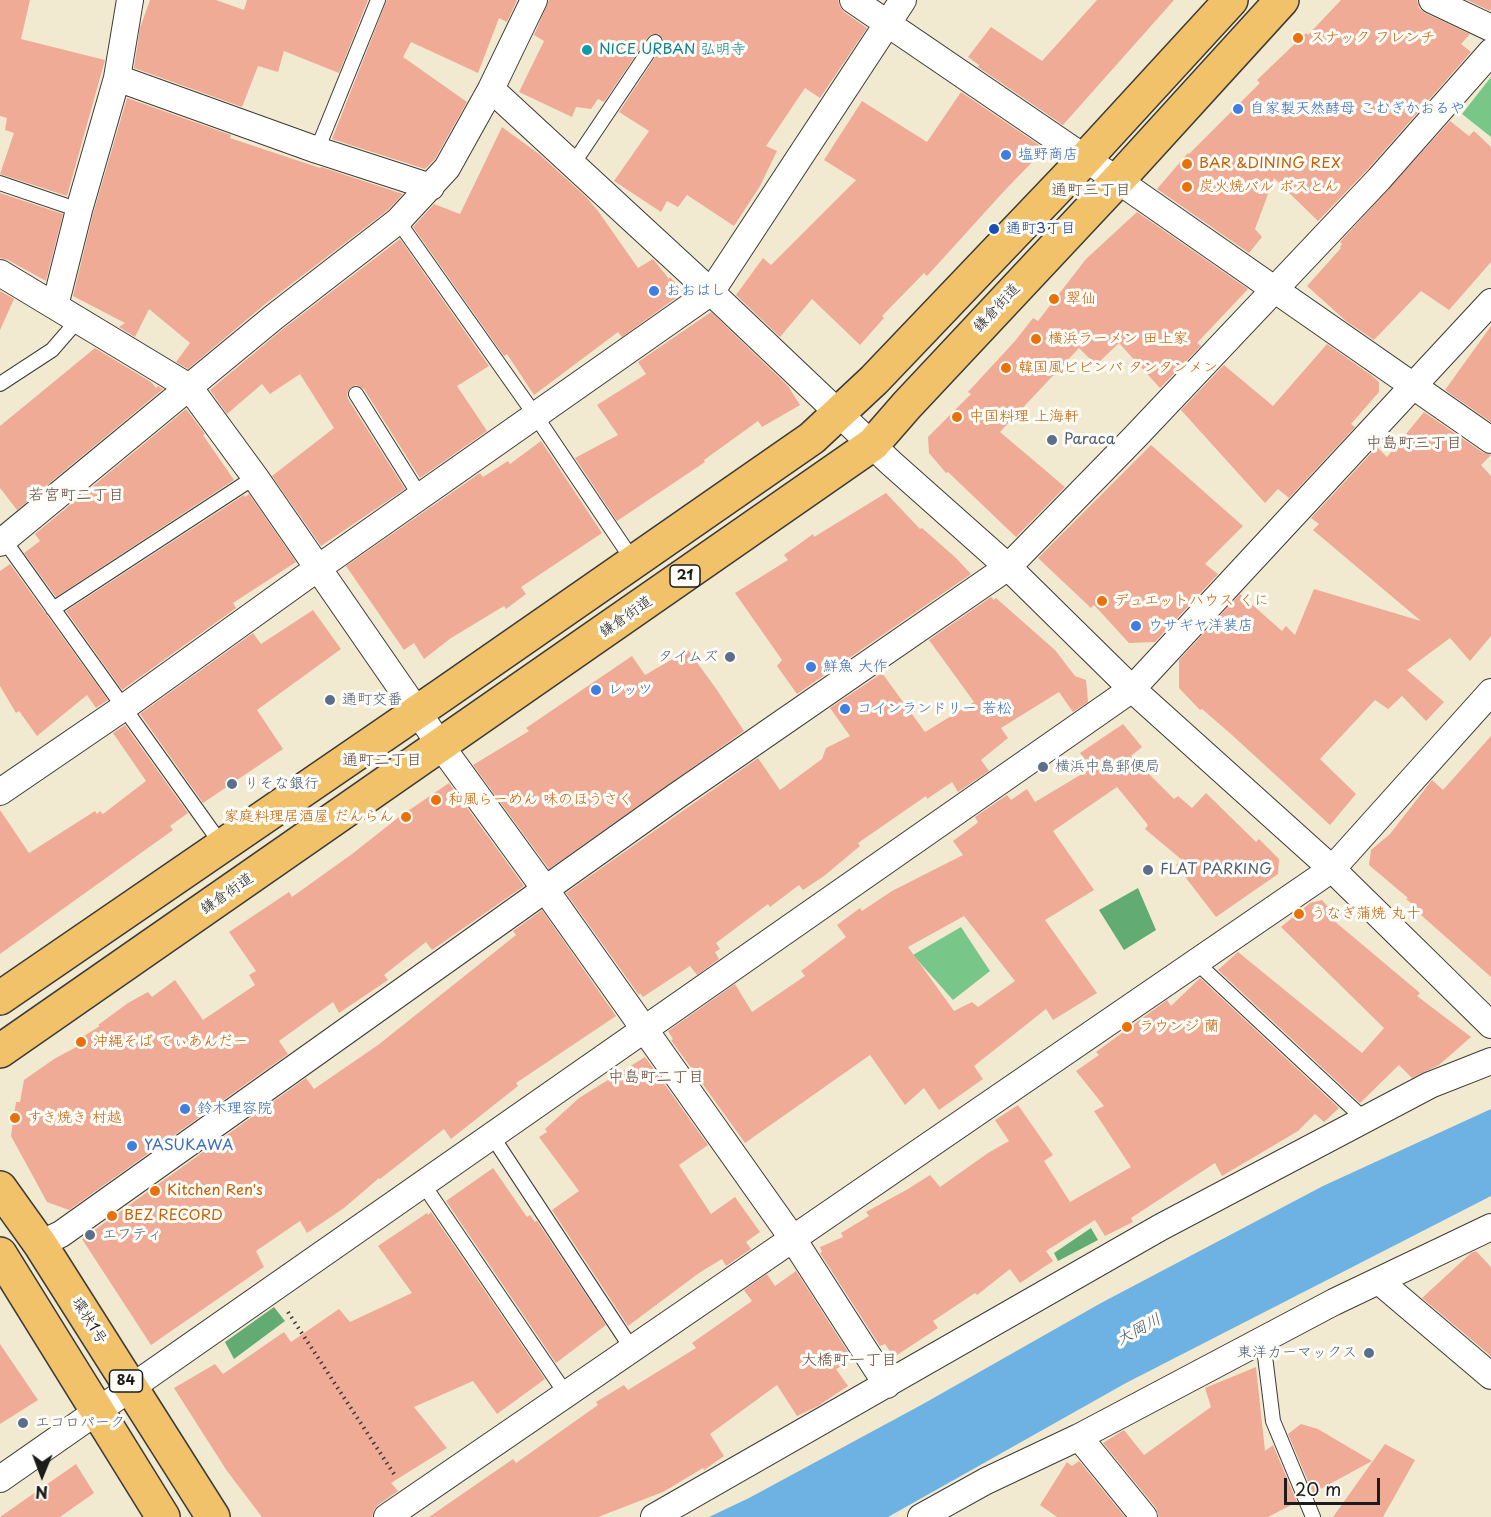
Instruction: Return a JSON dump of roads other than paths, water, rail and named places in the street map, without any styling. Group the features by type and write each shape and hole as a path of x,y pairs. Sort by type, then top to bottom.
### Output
{"main road":[{"path":"0,998 812,438 874,380 1085,159 1231,0"},
{"name":"鎌倉街道","path":"0,1051 873,444 1282,0"},
{"name":"環状1号","path":"0,1188 40,1244 213,1517"},
{"name":"84","path":"3,1265 164,1517"}],"street":[{"path":"55,306 79,210 117,78 130,0"},
{"path":"1,539 274,317 398,221 447,168 491,89 534,0"},
{"path":"853,0 1491,440"},
{"path":"0,792 123,708 711,292 903,0"},
{"path":"1432,0 1491,28"},
{"path":"40,1244 61,1234 545,889 1008,567 1135,437 1379,179 1491,52"},
{"path":"117,78 317,150 431,187"},
{"path":"491,89 711,292 891,463 1008,567 1132,689 1332,869 1491,1025"},
{"path":"0,273 189,387 255,477 441,746 793,1239 887,1385"},
{"path":"0,1479 1132,689 1491,302"},
{"path":"387,1517 1332,869 1491,692"},
{"path":"654,1517 1161,1227 1430,1085 1491,1061"},
{"path":"921,1517 986,1481 1078,1437 1263,1340 1491,1227"},
{"path":"1379,1281 1491,1376"},
{"path":"1078,1437 1144,1517"}],"lane":[{"path":"317,150 378,0"},
{"path":"573,164 655,42"},
{"path":"0,183 79,210"},
{"path":"398,221 535,415 634,562"},
{"path":"0,384 52,350 78,320"},
{"path":"356,394 420,496"},
{"path":"53,609 255,477"},
{"path":"1,539 222,845"},
{"path":"1196,962 1364,1119"},
{"path":"492,1136 632,1349"},
{"path":"423,1184 566,1394"},
{"path":"1263,1340 1273,1420 1313,1517"}],"water":[{"name":"大岡川","path":"1491,1109 1491,1196 1126,1383 888,1517 709,1517 749,1498 923,1404 1101,1303 1323,1186"}],"place":[{"name":"スナック フレンチ","path":"1298,38"},
{"name":"NICE URBAN 弘明寺","path":"587,50"},
{"name":"自家製天然酵母 こむぎかおるや","path":"1238,109"},
{"name":"塩野商店","path":"1006,155"},
{"name":"BAR &DINING REX","path":"1187,164"},
{"name":"炭火焼バル ボスとん","path":"1187,187"},
{"name":"通町3丁目","path":"994,229"},
{"name":"おおはし","path":"654,291"},
{"name":"翠仙","path":"1054,299"},
{"name":"横浜ラーメン 田上家","path":"1036,339"},
{"name":"韓国風ビビンバ タンタンメン","path":"1006,368"},
{"name":"中国料理 上海軒","path":"957,417"},
{"name":"Paraca","path":"1052,440"},
{"name":"デュエットハウス くに","path":"1102,601"},
{"name":"ウサギヤ洋装店","path":"1136,626"},
{"name":"タイムズ","path":"730,657"},
{"name":"鮮魚 大作","path":"811,667"},
{"name":"レッツ","path":"596,690"},
{"name":"通町交番","path":"330,700"},
{"name":"コインランドリー 若松","path":"845,709"},
{"name":"横浜中島郵便局","path":"1043,767"},
{"name":"りそな銀行","path":"232,784"},
{"name":"和風らーめん 味のほうさく","path":"436,800"},
{"name":"家庭料理居酒屋 だんらん","path":"406,817"},
{"name":"FLAT PARKING","path":"1148,870"},
{"name":"うなぎ蒲焼 丸十","path":"1299,914"},
{"name":"ラウンジ 蘭","path":"1127,1027"},
{"name":"沖縄そば てぃあんだー","path":"81,1042"},
{"name":"鈴木理容院","path":"185,1109"},
{"name":"すき焼き 村越","path":"15,1118"},
{"name":"YASUKAWA","path":"132,1146"},
{"name":"Kitchen Ren's","path":"155,1191"},
{"name":"BEZ RECORD","path":"112,1216"},
{"name":"エフティ","path":"90,1235"},
{"name":"東洋カーマックス","path":"1369,1353"},
{"name":"エコロパーク","path":"23,1423"}],"district":[{"name":"通町三丁目","path":"1091,191"},
{"name":"中島町三丁目","path":"1414,444"},
{"name":"若宮町二丁目","path":"76,496"},
{"name":"通町二丁目","path":"382,761"},
{"name":"中島町二丁目","path":"656,1078"},
{"name":"大橋町一丁目","path":"849,1361"}]}
